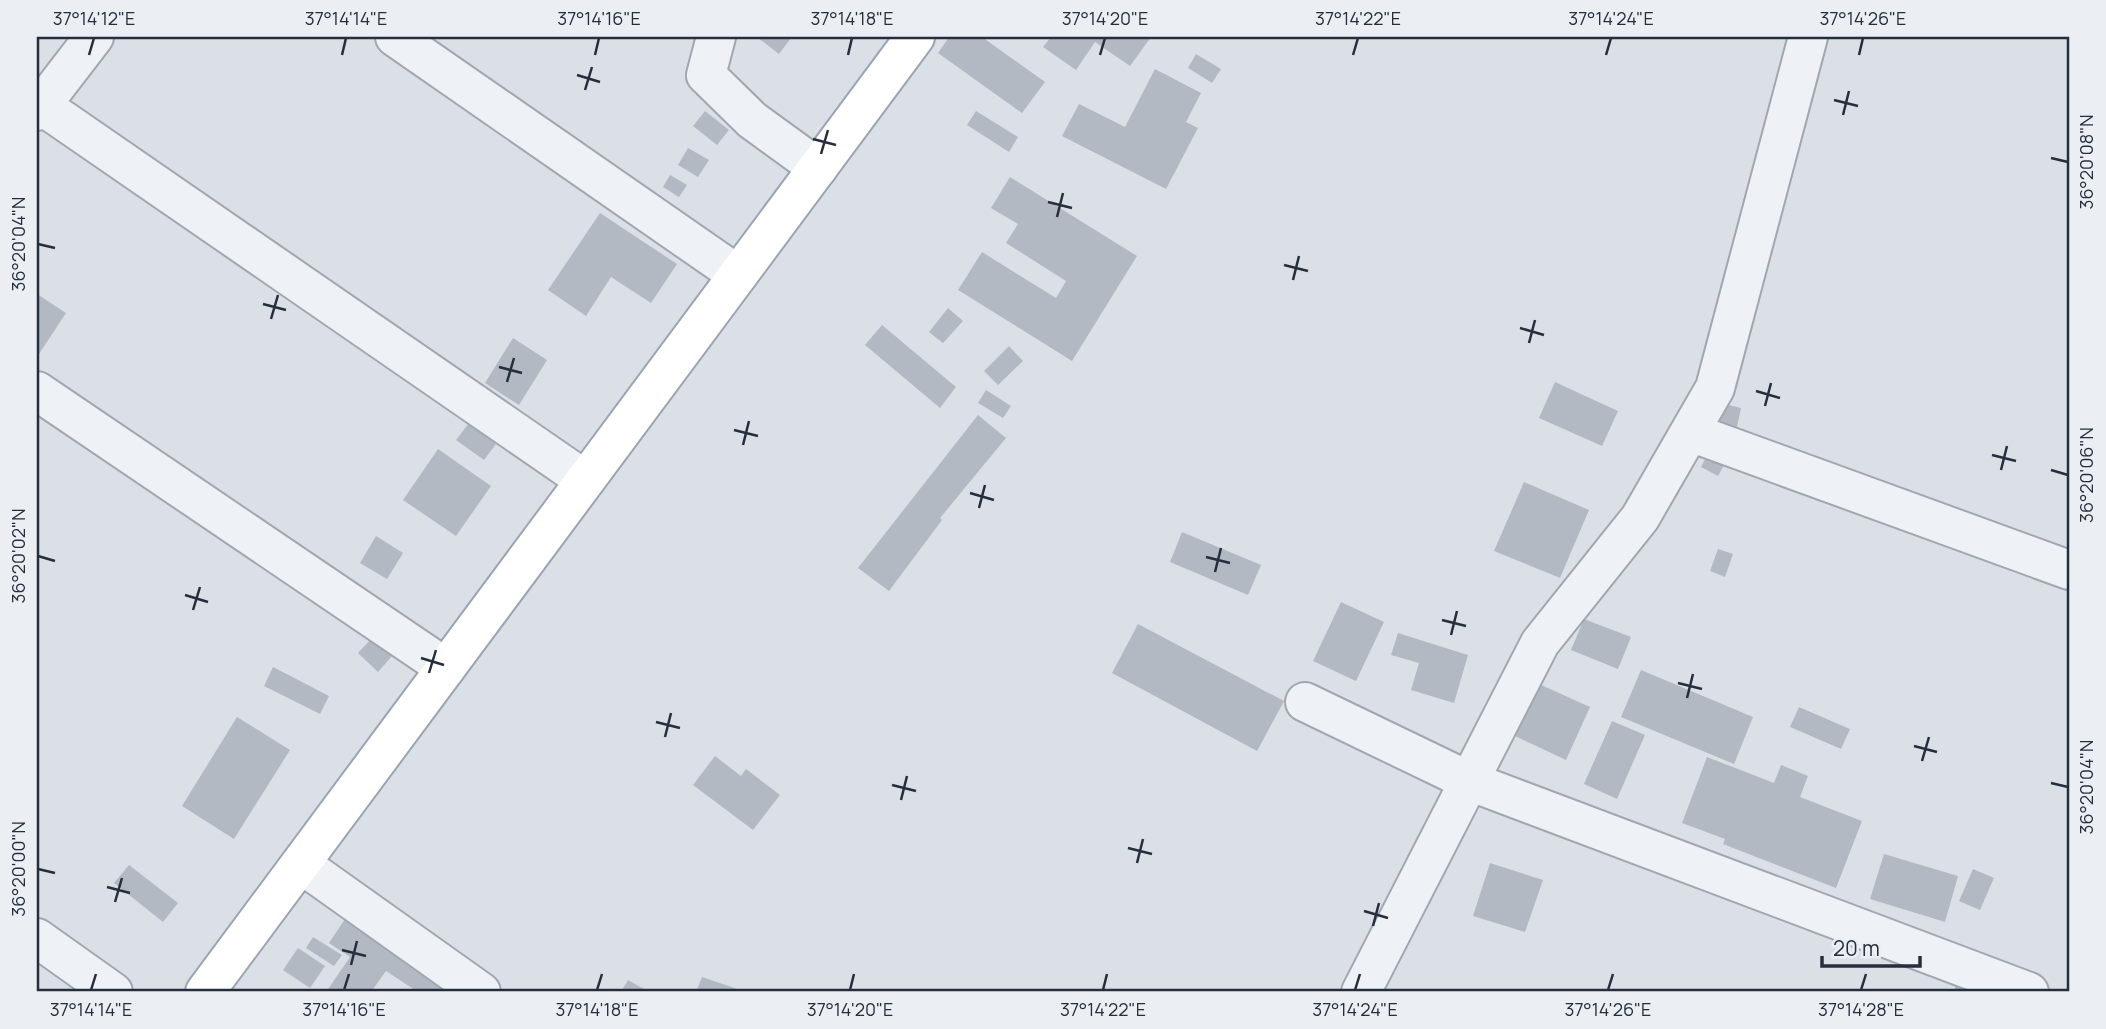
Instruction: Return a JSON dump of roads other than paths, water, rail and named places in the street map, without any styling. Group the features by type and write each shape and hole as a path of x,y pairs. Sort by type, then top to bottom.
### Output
{"main road":[{"path":"205,992 915,37"}],"street":[{"path":"94,37 39,108 585,480"},
{"path":"395,37 738,275"},
{"path":"716,37 706,75 752,120 818,168"},
{"path":"1361,992 1541,643 1640,518 1715,388 1808,37"},
{"path":"37,391 446,668"},
{"path":"1689,432 2069,570"},
{"path":"1305,702 1469,781 2029,992"},
{"path":"300,864 481,992"},
{"path":"37,938 113,992"}]}
